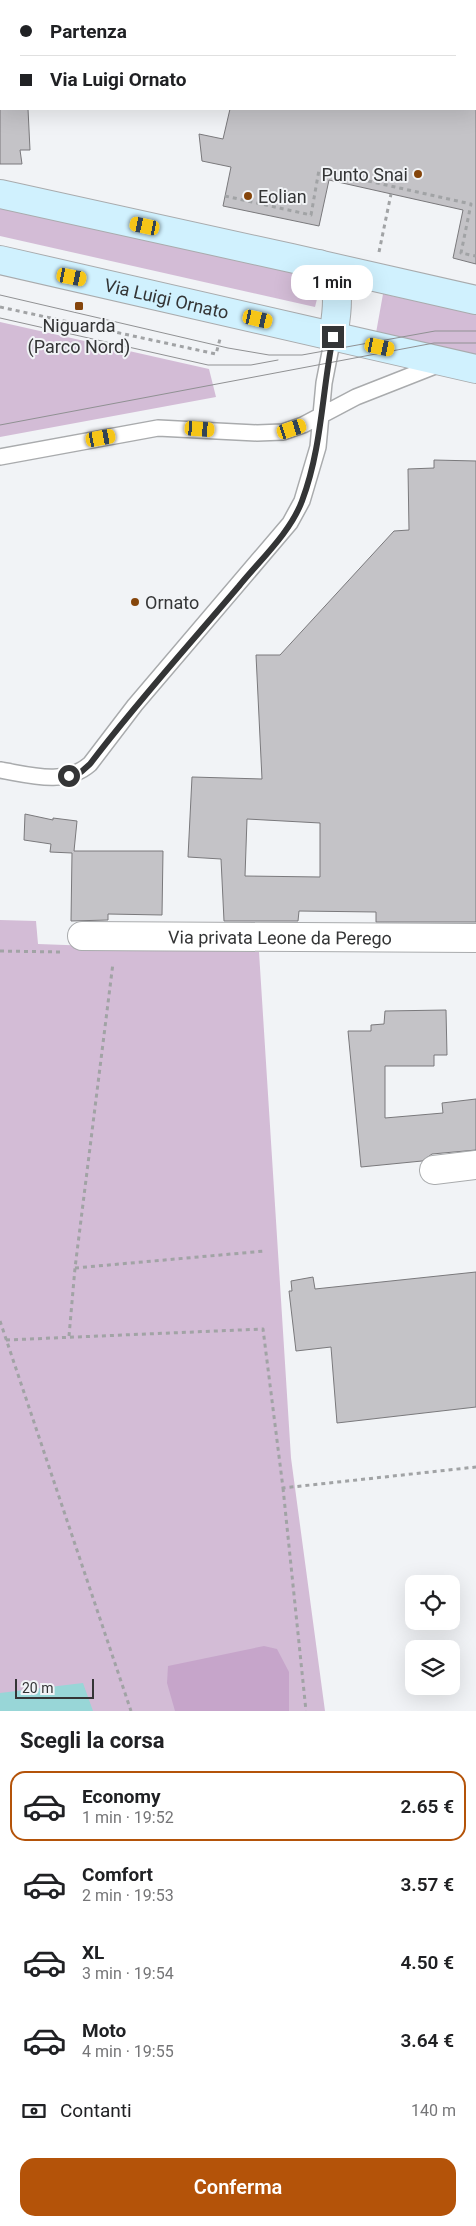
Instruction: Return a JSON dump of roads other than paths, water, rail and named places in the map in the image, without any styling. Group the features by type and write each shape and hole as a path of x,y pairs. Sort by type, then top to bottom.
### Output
{"main road":[{"path":"0,194 476,300"},
{"name":"Via Luigi Ornato","path":"0,260 476,369"},
{"path":"319,264 331,276 337,289 337,309 333,337"}],"street":[{"name":"Via privata Leone da Perego","path":"75,944 476,938"},
{"path":"434,1170 476,1166"}],"lane":[{"path":"0,770 60,778 81,772 90,764 135,705 212,617 297,513 318,447 320,417 333,337"},
{"path":"0,457 158,428 257,433 283,432 320,417 356,397 446,362"}],"water":[{"path":"83,1683 93,1711 0,1711 0,1693"}],"tram line":[{"path":"0,295 228,348 269,355 302,355 435,331 476,331"},
{"path":"0,318 208,365 251,365 278,360"},
{"path":"0,425 434,343 476,343"}],"place":[{"name":"Punto Snai","path":"418,174"},
{"name":"Eolian","path":"248,196"},
{"name":"Niguarda (Parco Nord)","path":"79,306"},
{"name":"Ornato","path":"135,602"}]}
